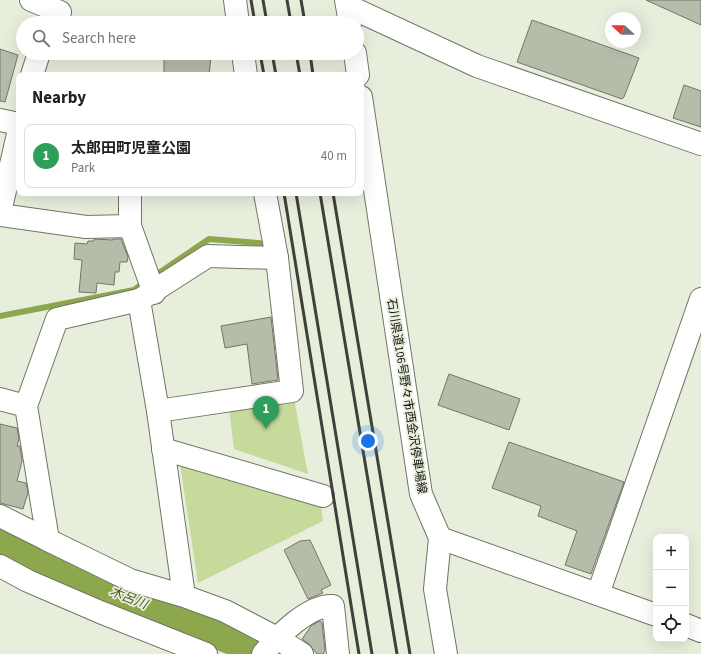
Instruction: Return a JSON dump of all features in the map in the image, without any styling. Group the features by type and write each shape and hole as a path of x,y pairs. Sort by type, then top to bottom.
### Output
{"street":[{"path":"31,0 60,12"},
{"path":"235,0 237,16"},
{"path":"348,10 362,16"},
{"path":"364,17 477,66 701,144"},
{"path":"33,72 37,60"},
{"path":"243,60 245,72"},
{"path":"355,60 357,72"},
{"name":"石川県道106号野々市西金沢停車場線","path":"364,117 421,494 440,538"},
{"path":"0,120 16,123"},
{"path":"16,143 0,213 86,227 130,226"},
{"path":"130,196 130,226 148,288 158,411 184,596"},
{"path":"158,411 292,391 276,248 266,196"},
{"path":"48,540 26,406 57,319 148,288 208,256 276,248"},
{"path":"598,594 701,299"},
{"path":"0,399 26,406"},
{"path":"163,449 323,496"},
{"path":"0,516 130,580 184,596 225,611 270,645 302,654"},
{"path":"446,654 435,589 440,538 653,613"},
{"path":"0,566 28,581 100,612 206,654"},
{"path":"270,645 314,609 325,605 333,606 338,654"},
{"path":"689,627 701,631"}],"green space":[{"path":"294,399 308,474 234,449 229,408"},
{"path":"179,458 321,503 323,521 198,583"}],"building":[{"path":"646,0 701,0 701,25"},
{"path":"532,20 605,46 605,48 611,48 639,58 622,99 517,62"},
{"path":"0,49 16,54 17,60 5,102 0,101"},
{"path":"164,60 211,60 209,72 164,72"},
{"path":"684,85 701,91 701,127 673,118"},
{"path":"94,239 121,239 128,257 127,262 120,262 119,272 115,272 114,285 97,283 96,293 79,292 82,260 74,259 75,243 87,244 88,241 94,241"},
{"path":"271,317 278,380 252,384 247,344 225,348 221,326"},
{"path":"449,374 520,399 509,430 438,405"},
{"path":"0,424 17,428 19,439 17,446 20,446 22,461 17,481 26,483 28,492 23,509 0,503"},
{"path":"509,442 624,482 591,574 565,565 577,531 538,516 541,506 492,488"},
{"path":"310,540 331,585 321,590 323,593 308,599 284,550 300,541"},
{"path":"320,621 322,623 325,651 323,654 317,654 309,644 302,639 312,625"}],"waterway":[{"path":"153,277 209,239 270,244"},
{"path":"0,316 134,290 145,282"},
{"name":"木呂川","path":"0,541 37,561 234,638 257,654"}],"railway":[{"path":"251,0 254,16"},
{"path":"263,0 266,16"},
{"path":"287,0 290,16"},
{"path":"301,0 304,16"},
{"path":"261,60 263,72"},
{"path":"273,60 275,72"},
{"path":"297,60 299,72"},
{"path":"311,60 313,72"},
{"path":"284,196 359,654"},
{"path":"296,196 372,654"},
{"path":"321,196 397,654"},
{"path":"334,196 410,654"}],"place":[{"name":"太郎田町児童公園","path":"266,429"}]}
